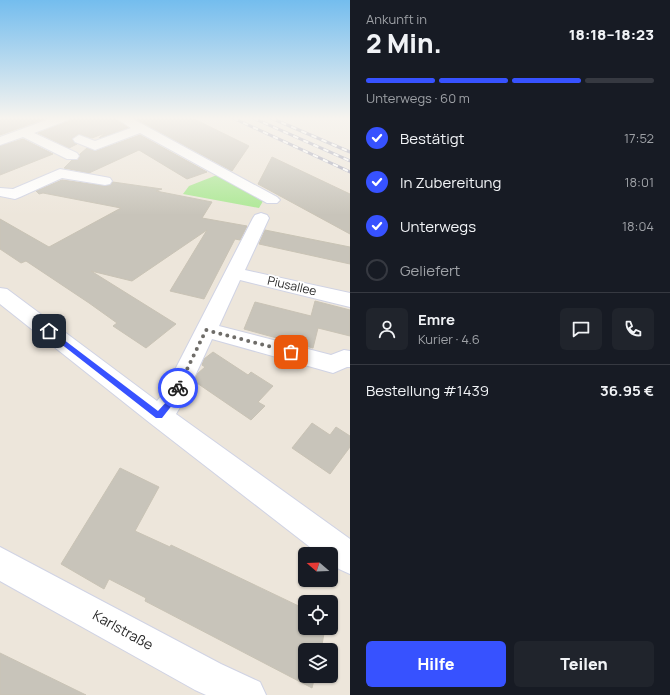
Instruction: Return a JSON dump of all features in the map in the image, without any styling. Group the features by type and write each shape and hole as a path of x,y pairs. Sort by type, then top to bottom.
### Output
{"street":[{"path":"61,150 72,156"},
{"path":"182,150 272,200"},
{"path":"0,192 15,194 60,173 105,181"},
{"path":"159,416 171,402 236,266 261,218"},
{"name":"Piusallee","path":"236,266 350,300"},
{"path":"0,294 159,416 350,558"},
{"path":"206,330 333,364 344,358 350,359"},
{"name":"Karlstraße","path":"0,563 201,673 247,695"}],"green space":[{"path":"217,175 263,201 259,208 183,194 189,186"}],"building":[{"path":"0,150 46,150 53,154 0,175"},
{"path":"84,150 138,150 89,173 64,168 72,160 78,160 80,154"},
{"path":"140,150 168,150 207,172 187,179"},
{"path":"194,150 246,150 232,171"},
{"path":"272,157 350,194 350,234 258,184"},
{"path":"62,180 105,186 110,185 113,182 162,189 156,191 212,202 202,218 247,226 240,240 235,239 204,299 170,291 207,230 132,281 91,271 176,324 146,348 113,326 117,323 89,303 26,261 21,263 0,249 0,219 49,247 121,208 43,193 39,194 36,191"},
{"path":"265,230 350,247 350,264 259,244"},
{"path":"315,301 350,310 350,336 318,328 313,348 244,329 255,302 311,316"},
{"path":"213,352 248,375 251,372 273,386 258,402 265,406 251,420 194,381 197,374 205,367 202,365 204,359"},
{"path":"312,423 330,435 336,427 350,436 350,447 330,474 292,448"},
{"path":"120,468 159,487 135,531 170,547 171,545 298,606 298,635 324,635 322,643 298,643 298,681 145,601 146,598 109,579 104,589 61,564"},
{"path":"0,653 86,695 0,695"},
{"path":"302,683 313,683 312,688"}],"railway":[{"path":"303,150 350,172"},
{"path":"326,150 350,161"}],"way so far":[{"path":"178,388 206,330 291,352"}],"route":[{"path":"49,331 159,416 171,402 178,388"}]}
